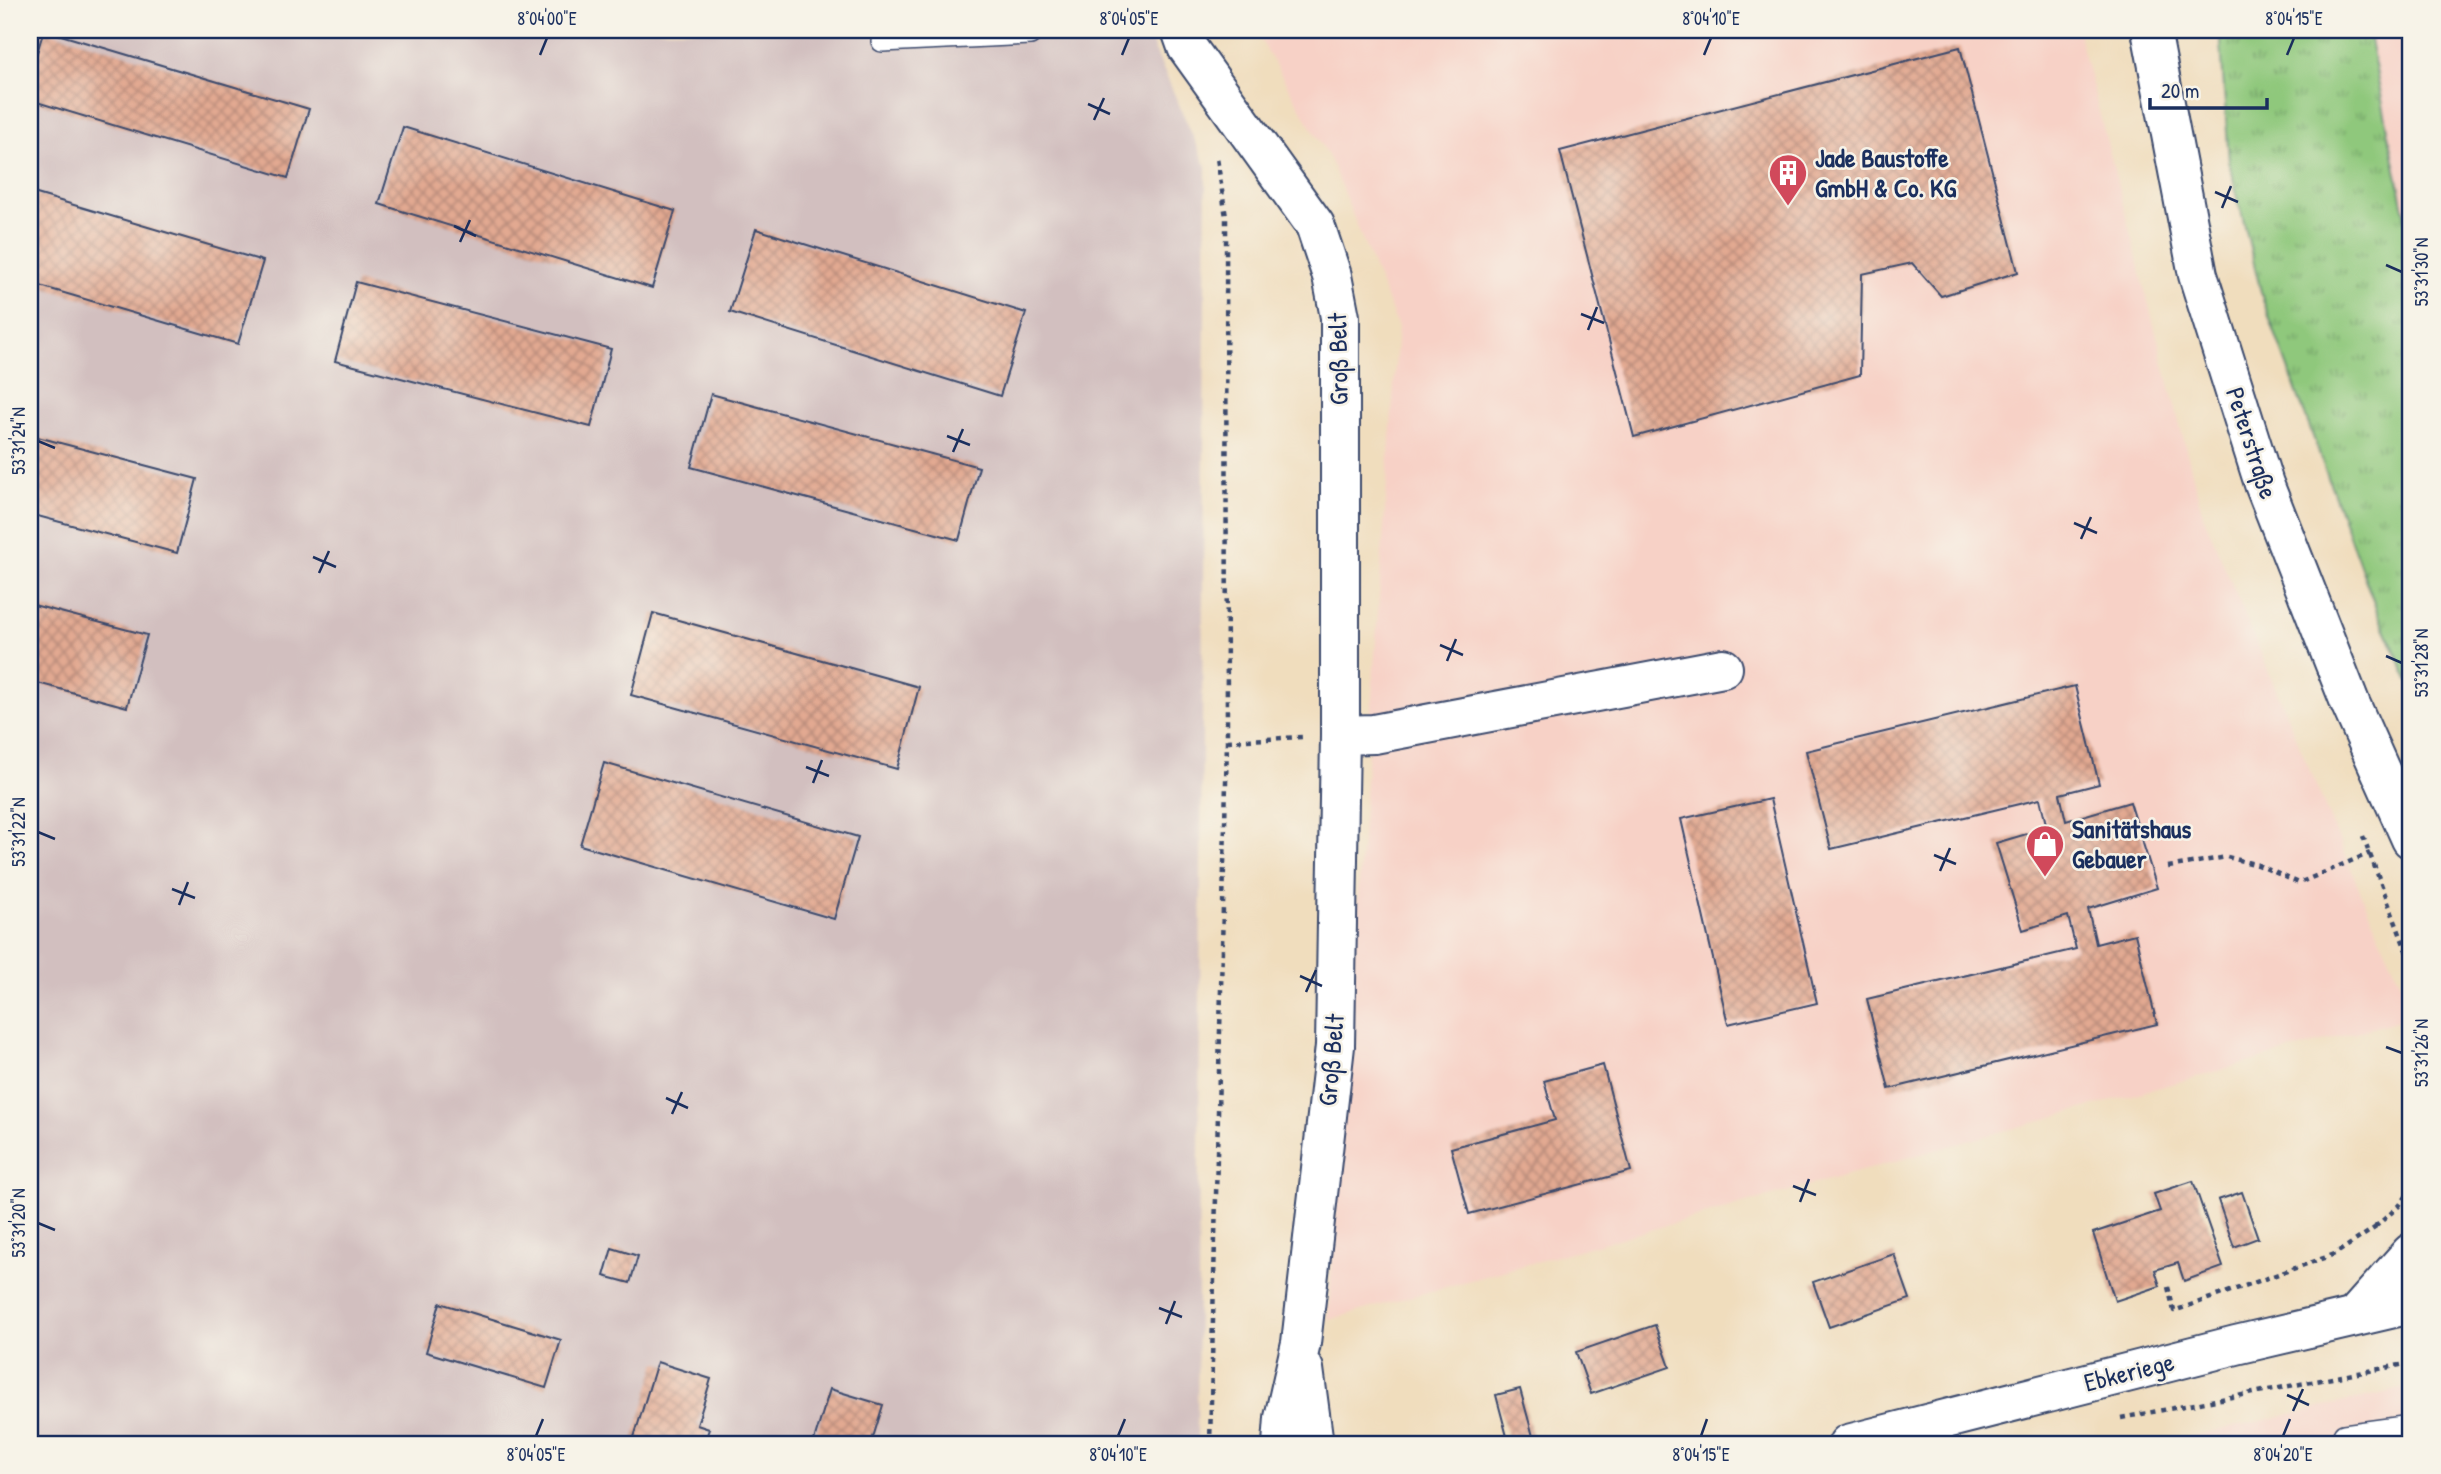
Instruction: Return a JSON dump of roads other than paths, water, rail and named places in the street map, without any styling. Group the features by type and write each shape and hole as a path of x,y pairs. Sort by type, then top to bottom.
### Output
{"street":[{"name":"Groß Belt","path":"1181,30 1187,47 1315,225 1332,275 1340,317 1340,735 1335,1046 1301,1343 1284,1418 1282,1444"},
{"name":"Peterstraße","path":"2151,30 2198,275 2264,484 2351,705 2411,839"},
{"path":"1340,735 1374,734 1723,668"},
{"path":"2355,1316 2411,1253"},
{"name":"Ebkeriege","path":"1847,1444 2411,1304"},
{"name":"Groß Belt","path":"1301,1343 1314,1444"}],"lane":[{"path":"882,41 1030,34 1033,30"},
{"path":"2344,1435 2411,1426"}],"place":[{"name":"Jade Baustoffe GmbH & Co. KG","path":"1788,207"},
{"name":"Sanitätshaus Gebauer","path":"2045,878"}]}
